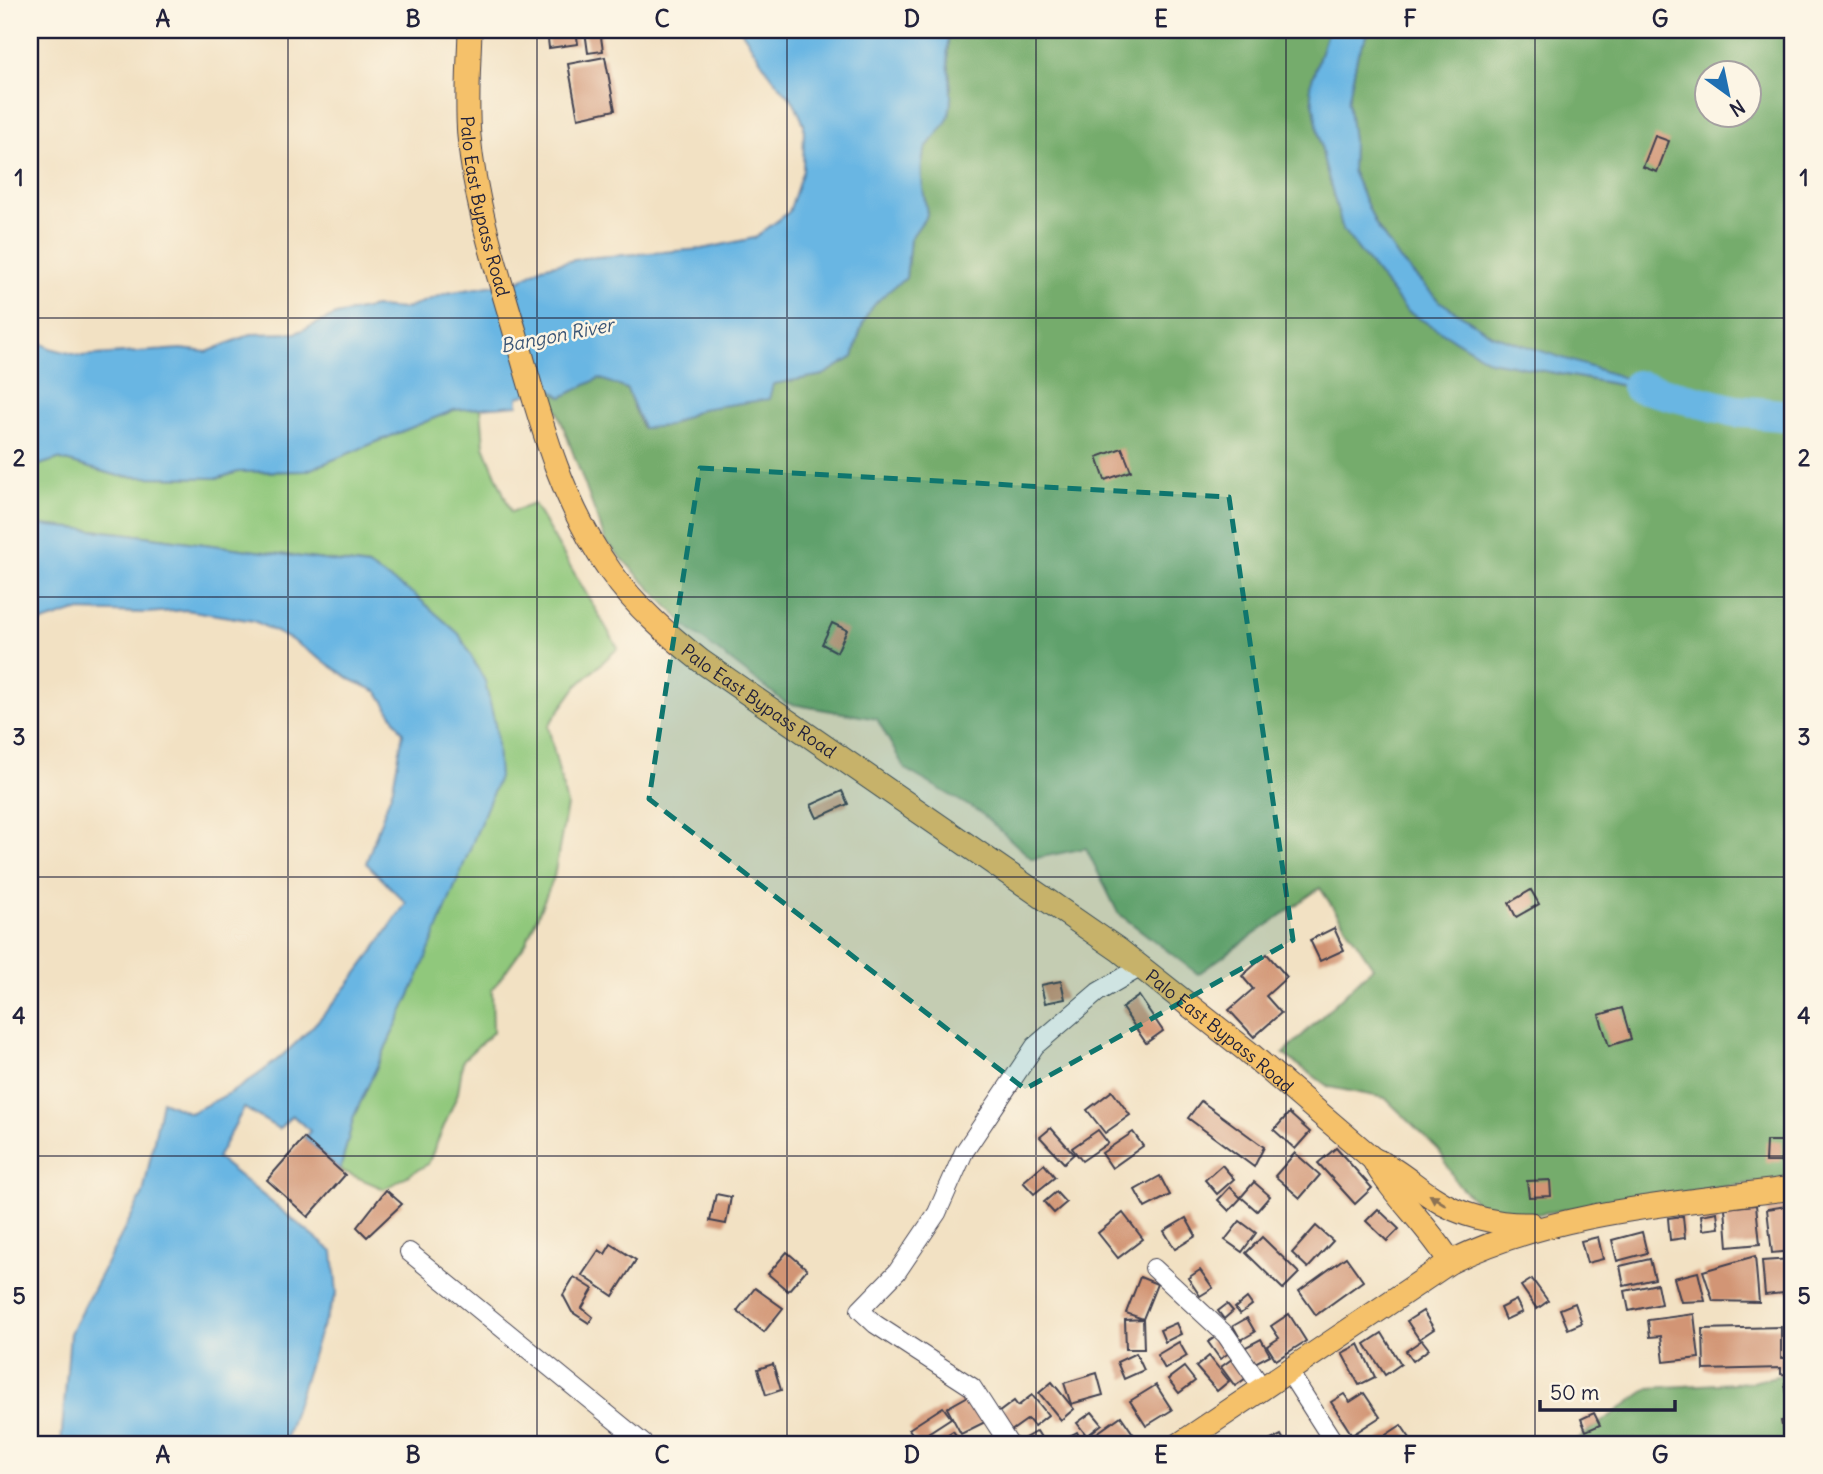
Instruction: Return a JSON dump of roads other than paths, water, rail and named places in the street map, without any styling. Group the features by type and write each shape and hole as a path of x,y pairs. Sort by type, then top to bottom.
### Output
{"main road":[{"name":"Palo East Bypass Road","path":"470,30 468,133 479,206 538,411 581,524 610,572 648,617 701,661 1141,967 1247,1051 1373,1159 1393,1166 1432,1197 1488,1231 1482,1246"},
{"name":"Palo East Bypass Road","path":"1373,1159 1381,1175 1422,1221 1450,1262"},
{"path":"1180,1444 1450,1262 1482,1246 1550,1224 1793,1188"},
{"name":"Palo East Bypass Road","path":"1464,1214 1510,1225 1550,1224"}],"street":[{"path":"1009,1444 972,1387 875,1324 860,1310 897,1272 937,1213 964,1152 1035,1046 1098,992 1141,967"},
{"path":"409,1252 644,1444"},
{"path":"1154,1268 1226,1335 1263,1389"},
{"path":"1289,1372 1335,1444"}],"water":[{"name":"Bangon River","path":"741,30 950,30 947,51 951,93 949,115 945,125 927,146 922,166 927,215 910,239 906,278 884,295 870,311 853,357 823,375 773,384 769,399 701,409 668,426 643,428 627,389 599,378 562,397 549,388 518,397 518,405 454,410 306,471 238,472 219,478 119,476 58,459 30,468 30,336 50,348 81,356 181,349 207,352 251,334 296,333 336,315 375,307 404,309 447,293 519,281 542,267 584,258 702,249 754,238 789,212 803,170 804,124 794,102 772,77"},
{"path":"1328,30 1370,30 1358,53 1348,101 1353,140 1352,171 1376,225 1400,260 1439,301 1492,335 1680,396 1490,361 1407,311 1343,230 1324,161 1310,86"},
{"path":"30,524 123,533 368,566 415,595 459,634 485,681 496,729 499,777 417,980 354,1116 340,1170 304,1138 310,1131 292,1115 279,1129 244,1108 217,1158 333,1252 337,1293 319,1334 284,1444 61,1444 70,1333 143,1194 162,1101 190,1113 237,1089 269,1067 334,1003 406,903 366,863 393,787 403,733 378,692 352,680 290,639 254,621 186,610 147,613 76,611 42,622 30,621"}],"waterway":[{"path":"1637,386 1735,411 1793,416"}]}
